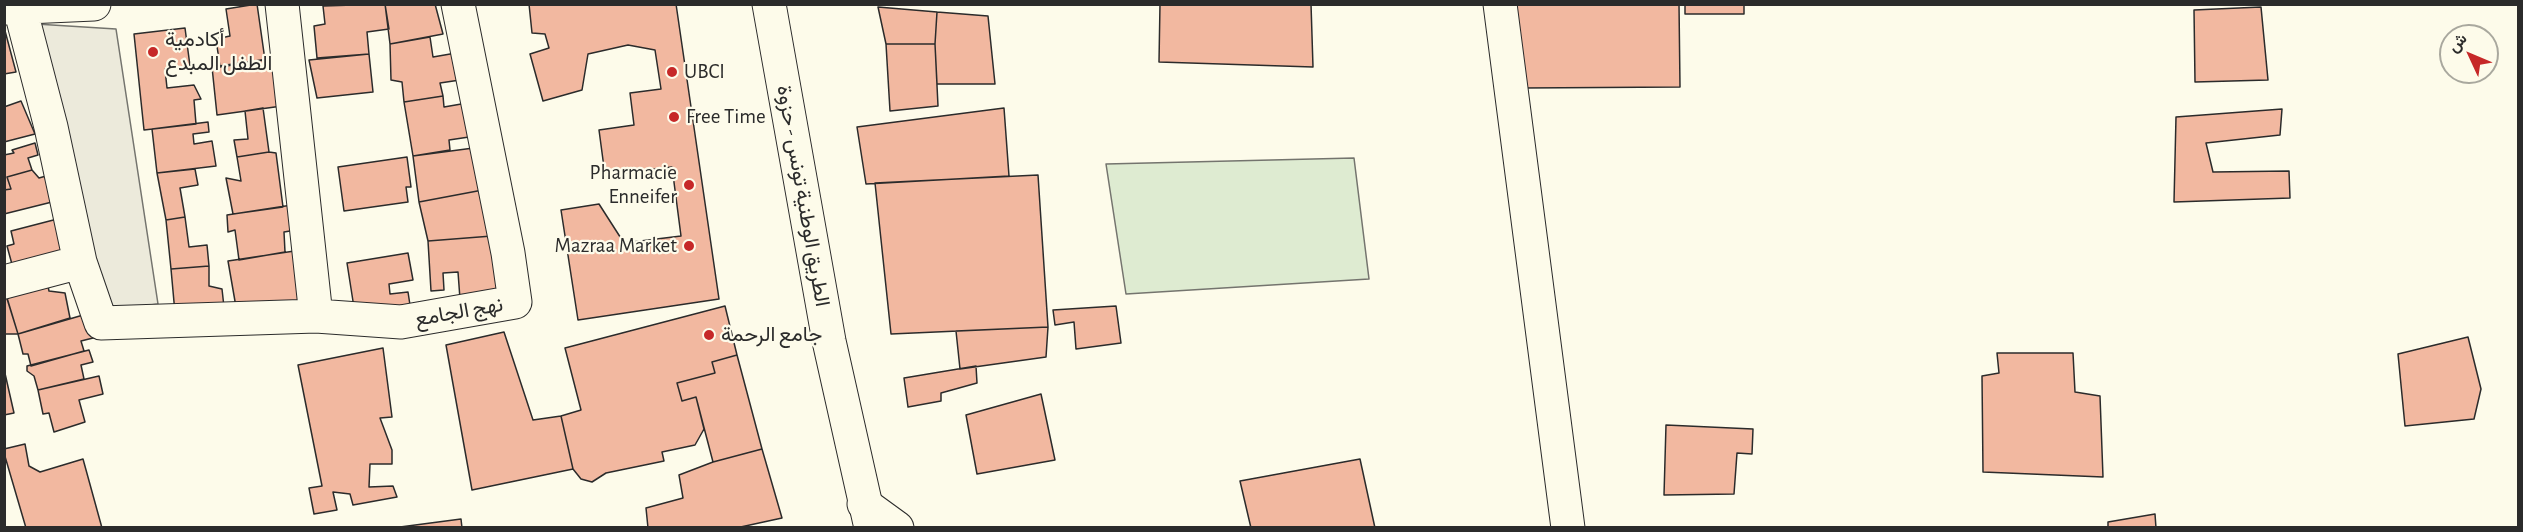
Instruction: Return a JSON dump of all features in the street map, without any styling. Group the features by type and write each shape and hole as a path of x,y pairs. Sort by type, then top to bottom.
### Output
{"street":[{"path":"4,282 81,262 51,127 14,6 94,4"},
{"path":"282,4 316,316"},
{"name":"نهج الجامع","path":"81,262 101,323 316,316 401,322 515,302 508,254 458,4"},
{"name":"الطريق الوطنية تونس - حزوة","path":"769,4 827,330 867,516"},
{"path":"1500,4 1568,528"},
{"path":"867,516 897,528"}],"green space":[{"path":"1354,158 1369,279 1126,294 1106,164"}],"shaded area":[{"path":"36,24 116,29 158,304 103,311"}],"building":[{"path":"257,4 265,60 220,67 216,39 230,36 226,9"},
{"path":"385,4 435,4 443,34 390,44"},
{"path":"385,4 389,29 367,32 369,54 317,58 314,26 325,24 323,6"},
{"path":"529,4 676,4 719,299 578,320 561,210 599,204 624,243 681,236 672,167 605,175 599,130 634,125 630,93 661,89 655,50 628,45 588,54 582,90 543,101 530,54 549,48 545,34 532,33"},
{"path":"1160,4 1311,4 1313,67 1159,62"},
{"path":"1511,4 1679,4 1680,87 1523,88"},
{"path":"1685,4 1744,4 1744,14 1685,14"},
{"path":"878,7 937,12 935,44 886,44"},
{"path":"2261,7 2268,80 2195,82 2194,10"},
{"path":"937,12 988,16 995,84 937,84 935,44"},
{"path":"4,27 16,72 4,74"},
{"path":"185,28 190,66 165,69 167,88 194,85 201,99 194,100 196,124 144,130 134,34"},
{"path":"430,37 433,57 456,53 460,80 440,83 443,96 404,102 402,82 391,80 390,44"},
{"path":"886,44 935,44 938,106 890,111"},
{"path":"369,54 373,92 317,98 309,60"},
{"path":"275,58 282,106 217,115 212,67"},
{"path":"443,96 444,107 467,103 469,137 449,140 450,150 413,156 404,102"},
{"path":"21,101 35,134 4,142 4,107"},
{"path":"263,108 269,152 237,157 234,140 248,139 245,111"},
{"path":"1004,108 1009,176 866,184 857,127"},
{"path":"2282,109 2280,135 2206,143 2213,172 2289,171 2290,198 2174,202 2176,117"},
{"path":"208,122 209,132 193,134 194,144 212,141 216,166 157,173 152,129"},
{"path":"35,143 38,155 28,158 32,170 7,177 11,189 4,190 4,155"},
{"path":"481,147 488,189 419,202 413,156"},
{"path":"276,153 283,207 233,214 226,178 241,181 237,157"},
{"path":"407,157 411,187 406,187 408,202 344,211 338,167"},
{"path":"195,169 198,185 180,188 185,217 166,220 157,173"},
{"path":"32,170 39,178 46,176 52,202 4,214 4,190 11,189 7,177"},
{"path":"1038,175 1048,327 891,334 875,183"},
{"path":"488,189 492,236 428,241 419,202"},
{"path":"292,205 296,230 284,232 285,252 239,260 235,230 228,232 227,215"},
{"path":"65,217 74,251 13,268 7,246 14,244 11,231"},
{"path":"185,217 189,247 207,245 209,266 171,269 166,220"},
{"path":"492,236 502,297 460,299 458,272 443,273 444,290 431,291 428,241"},
{"path":"301,250 309,302 236,307 228,261"},
{"path":"408,253 413,280 389,284 390,294 408,292 410,305 355,314 347,263"},
{"path":"209,266 209,286 222,289 224,307 175,313 171,269"},
{"path":"46,277 49,291 65,293 70,318 18,334 4,288"},
{"path":"4,289 18,334 4,334"},
{"path":"725,306 737,355 712,362 715,373 677,383 682,401 696,397 704,429 695,445 662,452 664,461 606,473 592,482 581,479 573,469 561,416 581,410 565,348"},
{"path":"1116,306 1121,343 1076,349 1074,322 1055,325 1053,310"},
{"path":"90,313 97,337 81,341 84,351 31,366 28,354 23,354 18,334"},
{"path":"1048,327 1046,357 960,369 956,331"},
{"path":"504,332 533,420 561,416 573,469 472,490 446,345"},
{"path":"2468,337 2481,389 2474,419 2405,426 2398,354"},
{"path":"383,348 392,417 380,418 392,450 392,464 370,464 369,487 393,486 397,497 353,505 350,494 333,492 337,510 314,514 309,488 322,486 298,365"},
{"path":"89,350 93,362 81,365 84,379 38,390 34,376 27,371 27,366"},
{"path":"1997,353 2073,353 2075,392 2100,396 2103,477 1983,472 1982,376 1999,373"},
{"path":"737,355 762,449 713,462 696,397 682,401 677,383 715,373 712,362"},
{"path":"976,366 977,383 941,393 941,401 908,407 904,378"},
{"path":"4,369 14,413 4,415"},
{"path":"99,376 103,394 79,400 85,422 54,432 49,413 43,414 38,390"},
{"path":"1041,394 1055,460 977,474 966,415"},
{"path":"1666,425 1753,429 1752,454 1737,453 1734,494 1664,495"},
{"path":"25,444 29,466 40,472 83,459 102,528 26,528 4,453 4,449"},
{"path":"762,449 782,518 736,528 648,528 646,508 683,498 679,475 713,462"},
{"path":"1360,459 1375,528 1251,528 1240,481"},
{"path":"2155,514 2156,528 2108,528 2108,522"},
{"path":"461,519 462,528 400,528 400,527"}],"place":[{"name":"أكادمية الطفل المبدع","path":"153,52"},
{"name":"UBCI","path":"672,72"},
{"name":"Free Time","path":"674,117"},
{"name":"Pharmacie Enneifer","path":"689,185"},
{"name":"Mazraa Market","path":"689,246"},
{"name":"جامع الرحمة","path":"709,335"}]}
